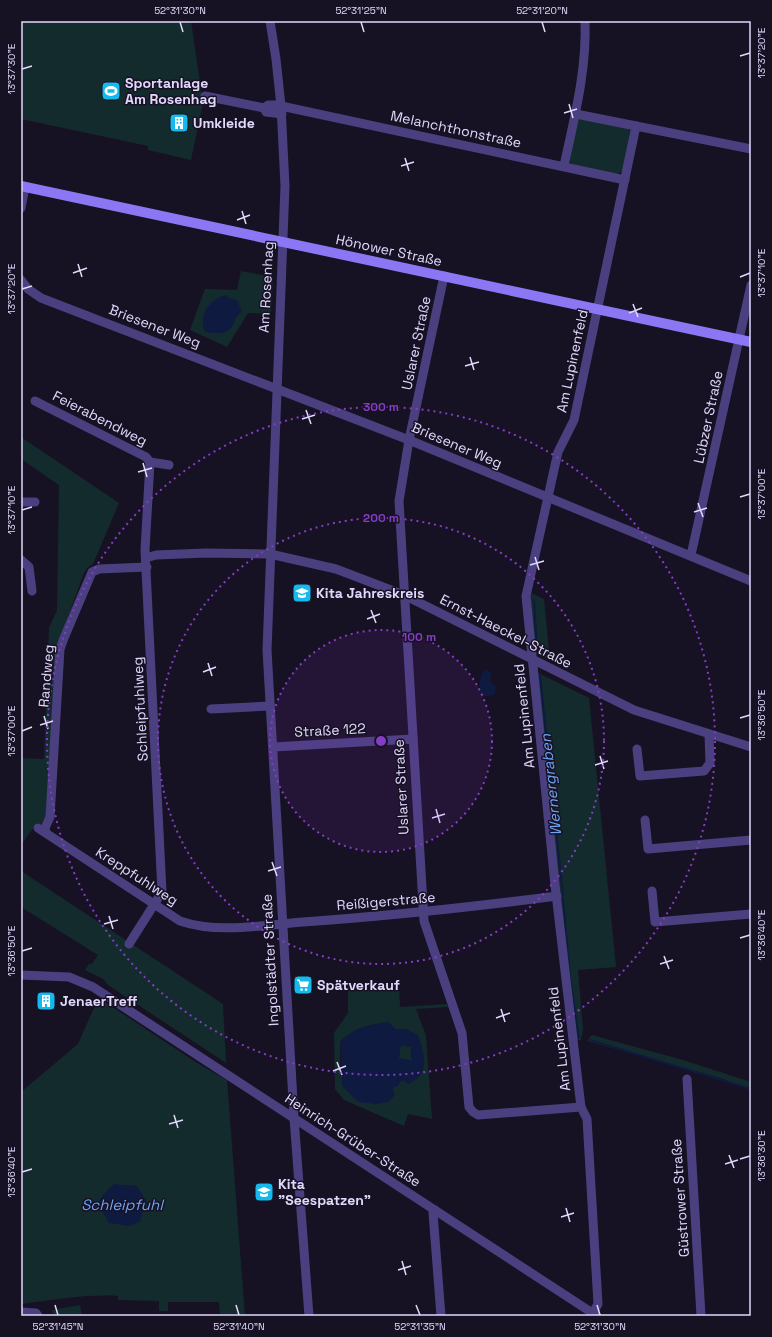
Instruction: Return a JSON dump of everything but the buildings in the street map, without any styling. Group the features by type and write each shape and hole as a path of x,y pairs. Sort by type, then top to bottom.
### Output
{"main road":[{"name":"Hönower Straße","path":"23,187 751,342"}],"street":[{"name":"Am Rosenhag","path":"270,21 276,58 281,109 285,186 270,554"},
{"path":"564,166 576,114 584,58 585,21"},
{"name":"Melanchthonstraße","path":"205,96 264,108 266,112 281,109 564,166 625,180"},
{"path":"576,114 751,149"},
{"name":"Am Lupinenfeld","path":"595,1315 598,1304 587,1119 581,1107 557,896 526,596 558,452 574,420 636,126"},
{"path":"21,208 23,187"},
{"name":"Uslarer Straße","path":"444,276 409,440 399,501 424,913 436,959 462,1033 469,1107 472,1112 478,1115 581,1107"},
{"name":"Briesener Weg","path":"21,280 28,289 41,298 409,440 751,581"},
{"name":"Lübzer Straße","path":"691,555 751,285"},
{"name":"Feierabendweg","path":"35,401 146,457 150,462"},
{"path":"150,462 169,465"},
{"name":"Schleipfuhlweg","path":"129,944 162,892 146,562 146,518 150,462"},
{"path":"21,502 35,502"},
{"name":"Ernst-Haeckel-Straße","path":"146,562 156,555 206,553 270,554 336,569 404,595 634,710 751,747"},
{"name":"Ingolstädter Straße","path":"270,554 267,650 294,1118 309,1316"},
{"path":"21,560 29,567 32,591"},
{"name":"Randweg","path":"46,834 45,828 50,816 60,649 64,638 92,572 99,569 146,562"},
{"path":"211,709 270,706"},
{"path":"637,749 640,776 704,771 710,763 708,741 709,734"},
{"name":"Straße 122","path":"272,747 413,739"},
{"path":"645,820 648,849 751,840"},
{"path":"38,828 46,834"},
{"name":"Kreppfuhlweg","path":"46,834 180,921 201,926 217,927"},
{"path":"652,891 655,922 751,914"},
{"name":"Reißigerstraße","path":"217,927 267,927 282,924 424,913 557,896"},
{"name":"Heinrich-Grüber-Straße","path":"21,975 69,977 93,987 595,1315"},
{"name":"Güstrower Straße","path":"687,1079 701,1316"},
{"path":"435,1210 433,1213 441,1316"},
{"path":"21,1312 36,1313 38,1316"}],"green space":[{"name":"Sportanlage Am Rosenhag","path":"21,21 191,21 203,103 191,160 148,150 148,146 21,119"},
{"path":"581,118 628,128 630,131 623,171 616,175 571,164 569,159 578,120"},
{"path":"241,271 273,277 271,314 248,313 227,347 190,330 205,289 237,290"},
{"path":"21,437 119,503 93,564 87,568 84,573 58,644 47,816 41,824 37,823 21,845 21,758 44,759 49,628 57,610 59,485 21,459"},
{"path":"531,593 544,599 550,660 534,652 528,601"},
{"path":"536,672 589,698 616,967 578,970 583,1029 581,1040 576,1040 567,972"},
{"path":"21,871 223,1004 226,1063 108,985 103,979 85,970 89,964 92,964 98,955 21,907"},
{"path":"399,988 400,1007 447,1004 448,1007 416,1009 426,1036 432,1119 408,1114 404,1126 344,1100 335,1089 334,1033 348,1013 348,991","holes":["406,1029 422,1061 411,1057 411,1047 401,1045 393,1061 340,1076 340,1042 346,1036"]},
{"path":"102,1000 197,1063 227,1080 245,1316 220,1316 219,1302 168,1302 168,1311 159,1311 159,1301 118,1300 118,1296 57,1299 21,1304 21,1092 78,1044 93,1010"},
{"path":"592,1035 683,1060 751,1082 751,1089 720,1078 587,1041"},
{"path":"80,1305 82,1316 53,1316 52,1310"}],"water":[{"path":"226,295 229,298 237,300 242,312 237,316 233,325 228,331 220,333 205,332 203,320 206,309 215,300"},
{"path":"485,669 491,672 490,682 496,686 495,694 490,696 482,696 480,690 481,678"},
{"path":"388,1022 396,1029 406,1029 418,1035 424,1056 421,1075 416,1080 408,1084 402,1080 397,1087 394,1087 393,1089 395,1095 388,1102 376,1104 358,1102 342,1086 340,1042 356,1030","holes":["401,1045 411,1047 412,1060 399,1058"]},
{"name":"Schleipfuhl","path":"114,1184 137,1186 146,1200 140,1222 129,1226 109,1223 98,1204 102,1196"}],"waterway":[{"name":"Wernergraben","path":"534,600 537,652"},
{"name":"Wernergraben","path":"540,674 563,896"},
{"name":"Wernergraben","path":"563,899 570,977 579,1038"},
{"name":"Wernergraben","path":"590,1040 751,1089"}],"place":[{"name":"Sportanlage Am Rosenhag","path":"111,91"},
{"name":"Umkleide","path":"179,123"},
{"name":"Kita Jahreskreis","path":"302,593"},
{"name":"Spätverkauf","path":"303,985"},
{"name":"JenaerTreff","path":"46,1001"},
{"name":"Kita \"Seespatzen\"","path":"264,1192"}]}
